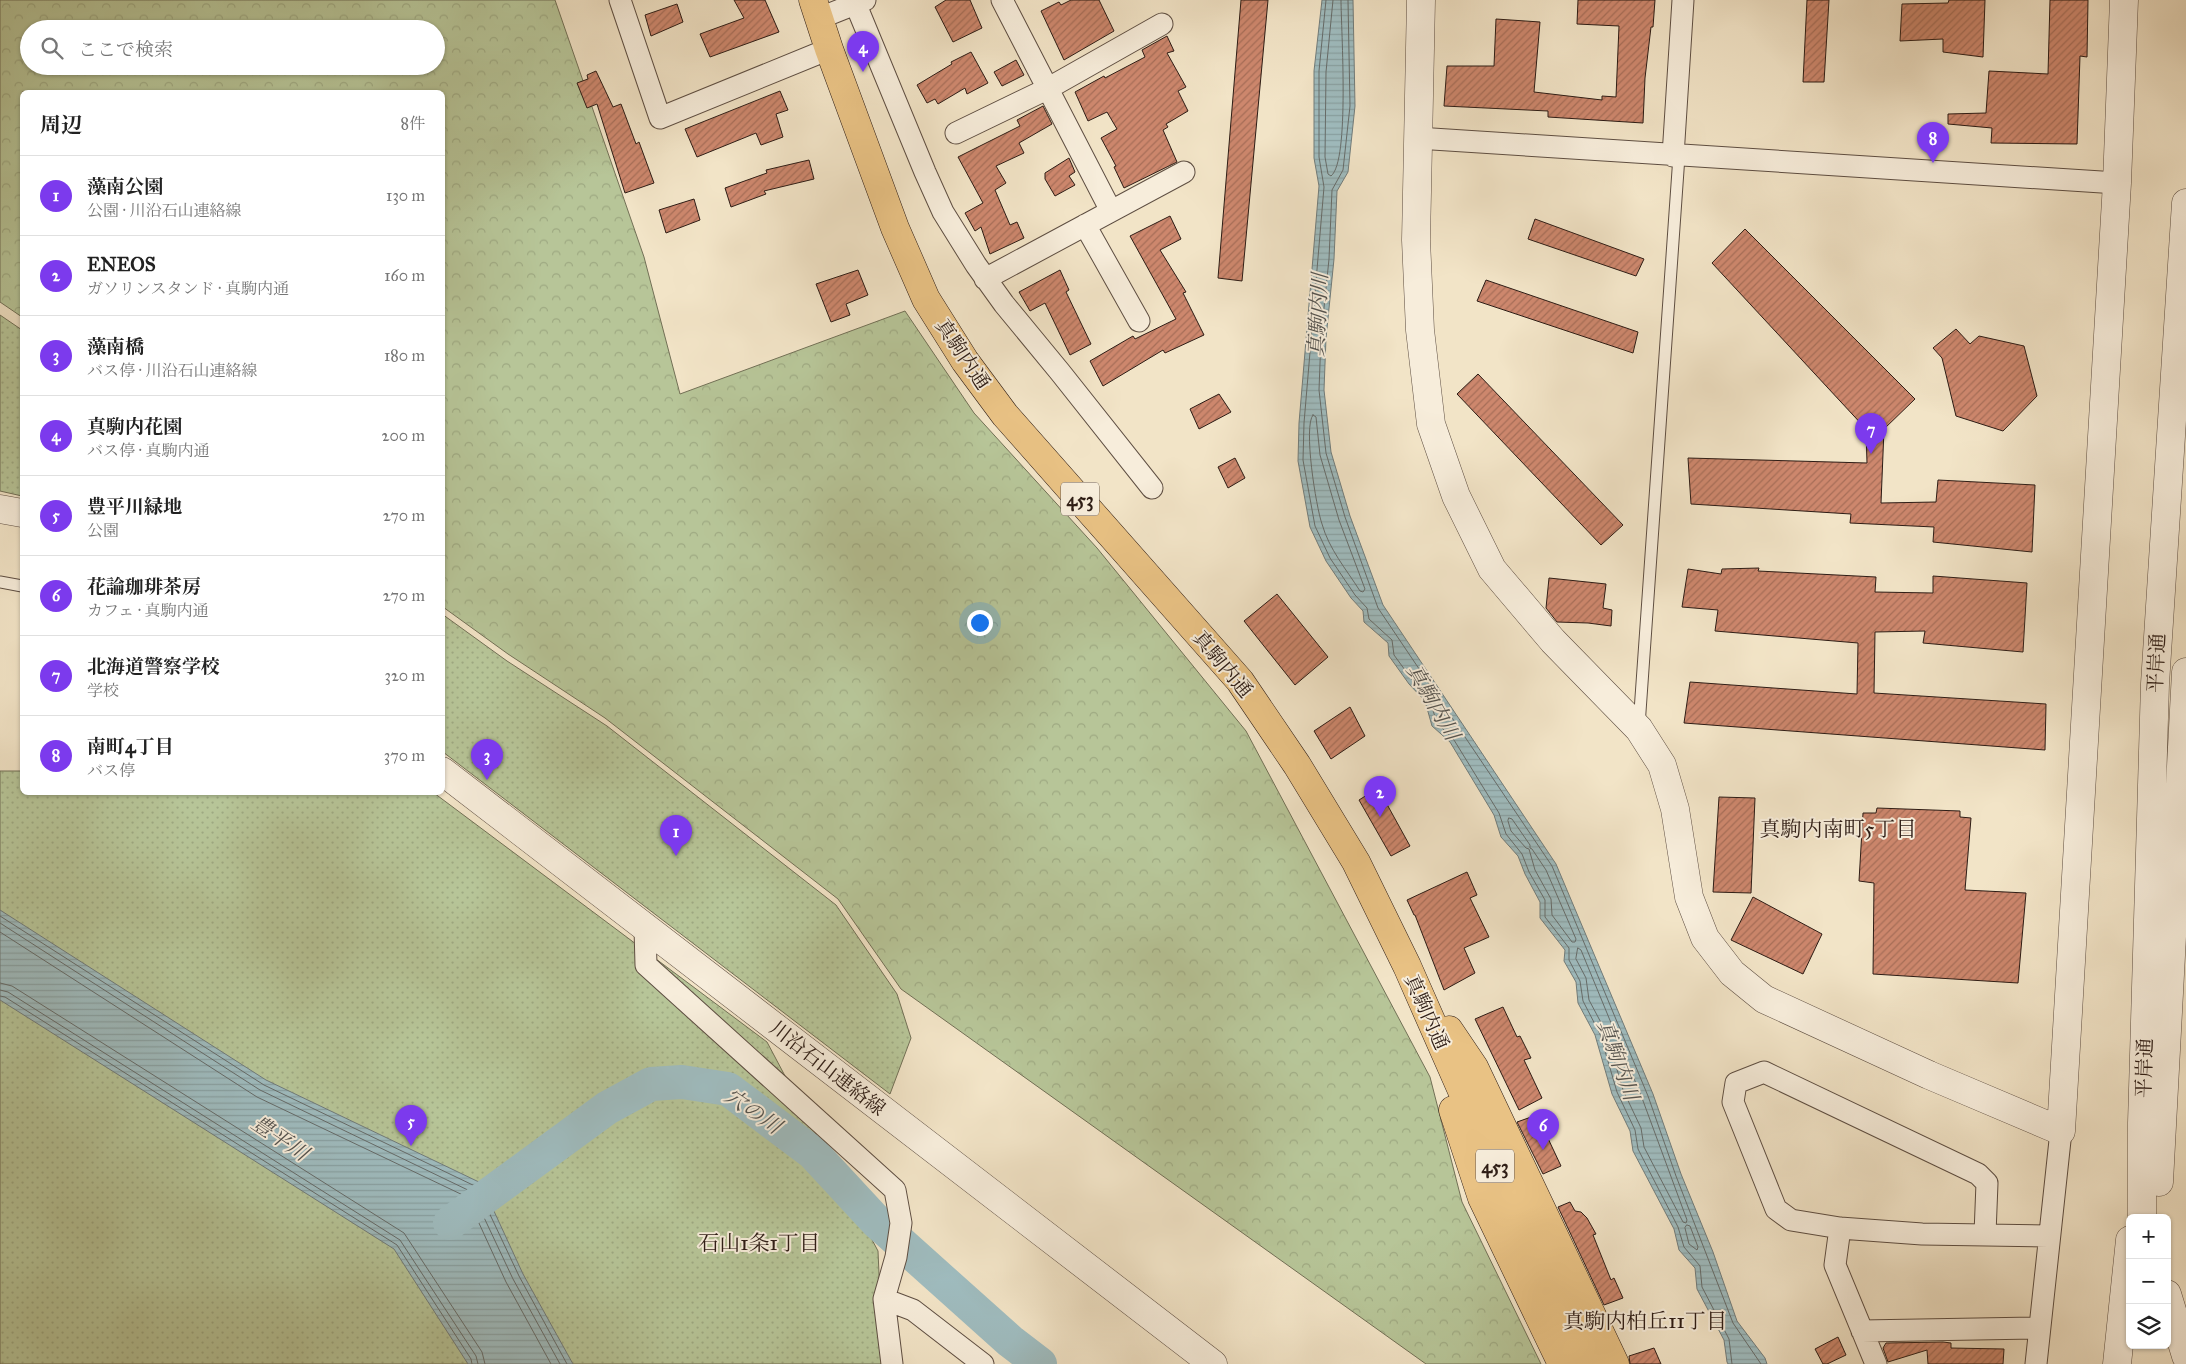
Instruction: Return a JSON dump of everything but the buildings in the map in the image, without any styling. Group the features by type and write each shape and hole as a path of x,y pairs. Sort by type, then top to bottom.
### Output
{"highway":[{"name":"真駒内通","path":"816,9 899,237 926,299 965,362 1005,415 1240,681 1297,765 1356,862 1407,966 1529,1243 1586,1364"},
{"path":"1407,966 1482,1198 1562,1364"},
{"path":"1407,966 1474,1067 1615,1364"}],"street":[{"path":"620,0 660,118 829,49"},
{"path":"1002,0 1046,89 1111,211"},
{"path":"1420,0 1416,240 1420,330 1432,424 1456,496 1492,569 1553,641 1639,728 1662,765 1675,809 1689,897 1705,938 1732,973 1764,999 1929,1074 2061,1131"},
{"path":"1676,156 1683,0"},
{"path":"2036,1364 2048,1236 2061,1131 2117,183 2124,0"},
{"path":"816,9 860,2 899,112 943,212 986,279 1152,488"},
{"path":"956,134 1046,89 1162,24"},
{"path":"1417,138 2117,183"},
{"path":"986,279 1184,172"},
{"name":"平岸通","path":"2142,1214 2142,1123 2155,684 2186,203"},
{"path":"1085,225 1139,321"},
{"path":"0,508 20,513"},
{"name":"平岸通","path":"2157,1214 2186,672"},
{"name":"川沿石山連絡線","path":"445,773 1214,1364"},
{"path":"646,928 646,965 895,1190 901,1223 896,1257 884,1298 892,1364"},
{"path":"1985,1234 1987,1183 1978,1174 1764,1072 1736,1083 1733,1102 1776,1209 1791,1220 1840,1228 1922,1234 2048,1236"},
{"name":"平岸通","path":"2131,1214 2135,1146 2142,1123"},
{"path":"1840,1228 1835,1265 1876,1364"},
{"path":"2117,1364 2128,1259"},
{"path":"884,1298 913,1310 983,1364"},
{"path":"2170,1304 2186,1356"},
{"path":"1862,1331 2039,1328"},
{"path":"2164,1349 2169,1364"}],"lane":[{"path":"1639,728 1676,156"},
{"path":"0,582 20,586"}],"green space":[{"path":"0,0 555,0 644,257 680,394 905,311 974,413 1097,548 1246,731 1430,1077 1462,1202 1541,1364 1426,1364 901,989 838,899 605,718 508,654 445,608 445,90 20,90 20,316 0,302"},
{"path":"0,315 20,329 20,496 0,491"},
{"path":"445,616 507,661 607,726 836,905 897,994 911,1038 890,1094 445,754"},
{"path":"0,771 20,771 20,795 437,795 767,1042 878,1251 883,1364 0,1364"}],"water":[{"name":"真駒内川","path":"1322,0 1353,0 1355,106 1348,172 1337,191 1324,390 1331,452 1350,516 1383,605 1556,864 1653,1094 1681,1174 1713,1252 1737,1321 1765,1358 1767,1364 1728,1364 1724,1340 1697,1289 1695,1268 1679,1250 1674,1229 1633,1151 1630,1131 1612,1094 1595,1035 1578,1003 1576,982 1564,961 1565,950 1540,918 1540,902 1518,856 1501,837 1494,815 1450,742 1432,726 1425,701 1409,684 1389,656 1388,643 1364,622 1363,611 1351,598 1326,561 1310,527 1298,461 1299,423 1319,186 1314,158 1314,71"},
{"name":"豊平川","path":"0,910 266,1080 481,1183 523,1274 573,1364 468,1364 394,1249 0,1000"}],"waterway":[{"name":"穴の川","path":"450,1223 607,1108 651,1084 682,1082 728,1089 813,1153 876,1221 1010,1341 1040,1364"}],"place":[{"name":"真駒内花園","path":"863,72"},
{"name":"南町4丁目","path":"1933,163"},
{"name":"北海道警察学校","path":"1871,454"},
{"name":"藻南橋","path":"487,780"},
{"name":"ENEOS","path":"1380,817"},
{"name":"藻南公園","path":"676,856"},
{"name":"豊平川緑地","path":"411,1146"},
{"name":"花論珈琲茶房","path":"1543,1150"}],"district":[{"name":"真駒内南町5丁目","path":"1838,829"},
{"name":"石山1条1丁目","path":"759,1243"},
{"name":"真駒内柏丘11丁目","path":"1645,1321"}]}
